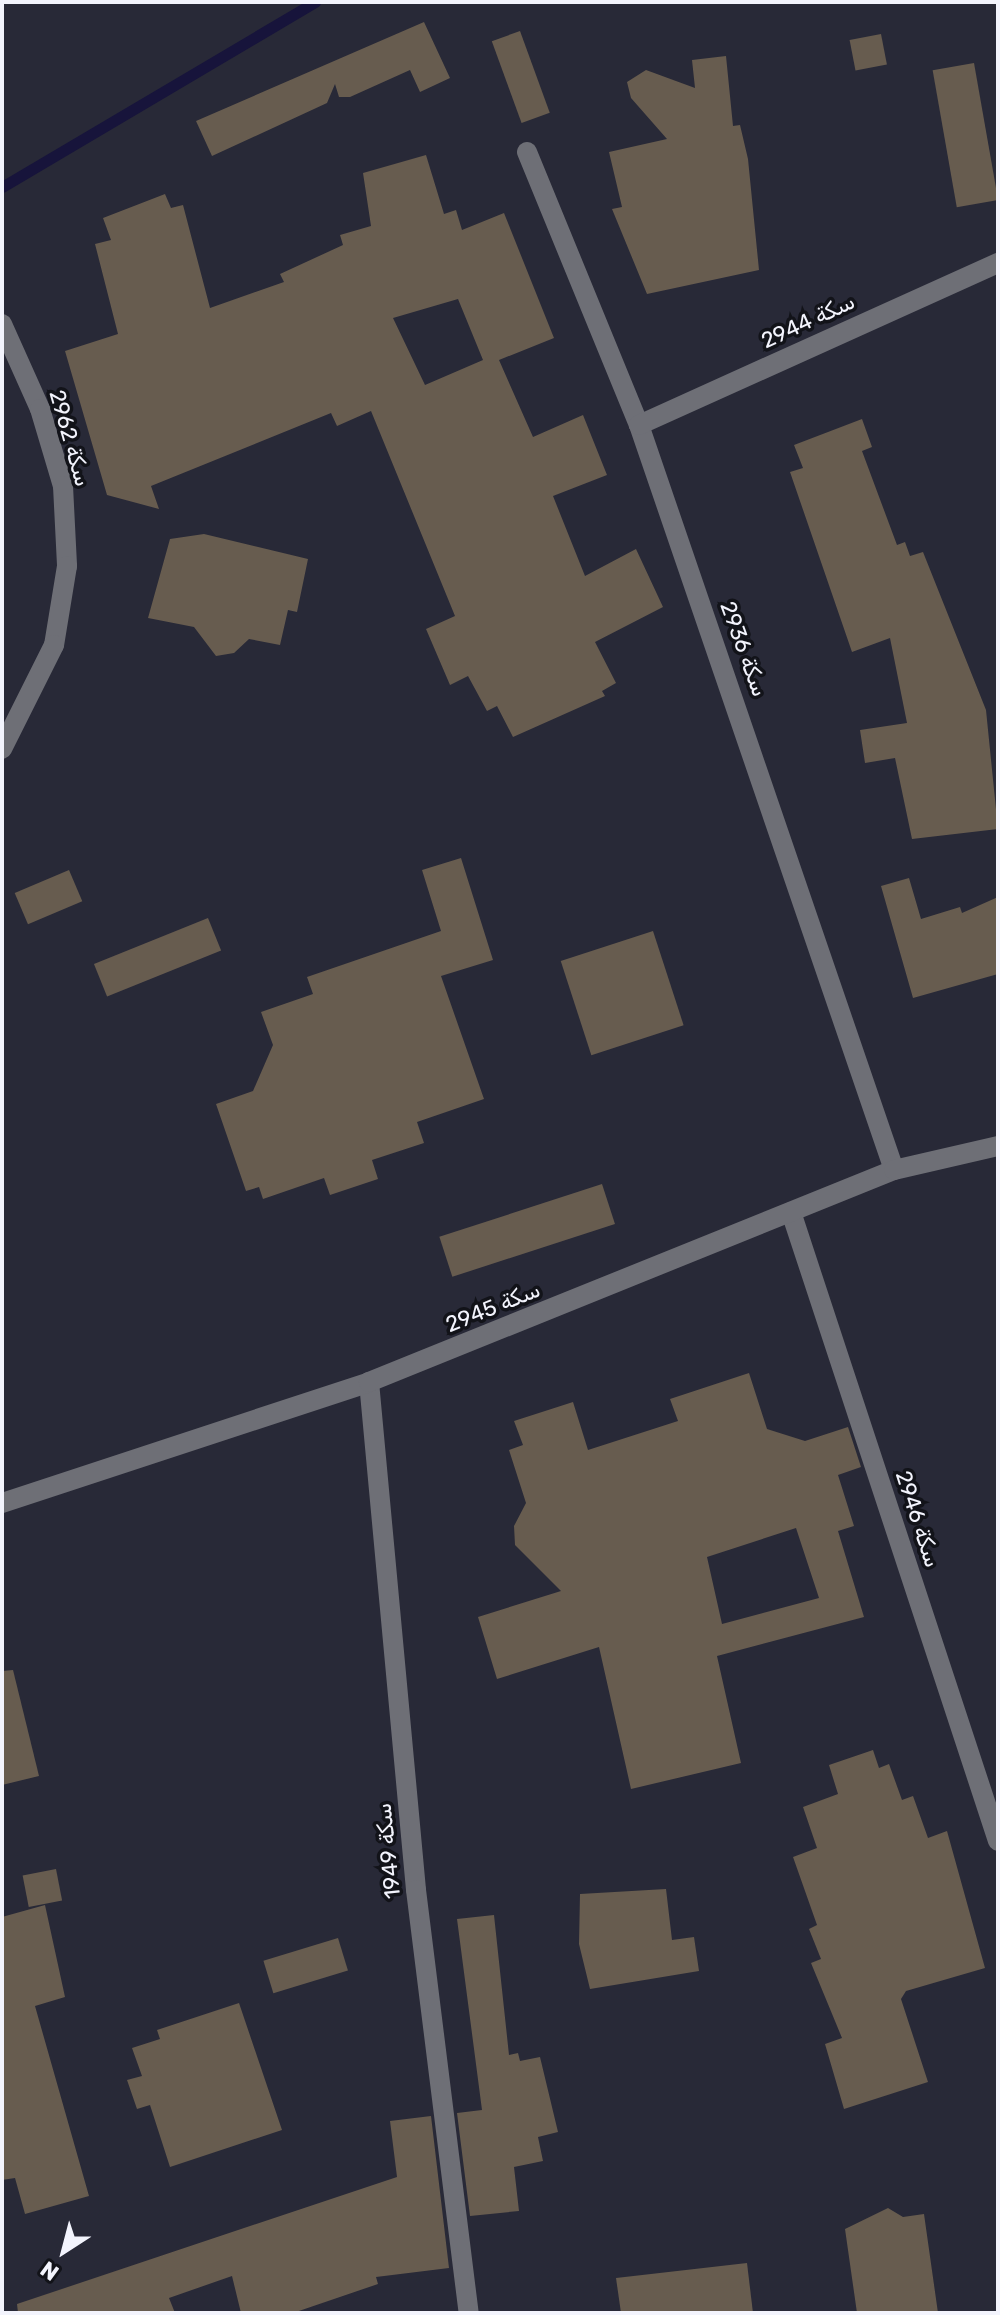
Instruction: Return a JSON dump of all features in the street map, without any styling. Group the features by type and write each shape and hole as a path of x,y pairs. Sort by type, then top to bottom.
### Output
{"street":[{"name":"سكة 2936","path":"527,152 639,425 894,1170"},
{"name":"سكة 2944","path":"639,425 998,263"},
{"name":"سكة 2962","path":"2,324 40,409 63,486 67,566 54,645 2,749"},
{"name":"سكة 2945","path":"2,1503 369,1382 894,1170 998,1146"},
{"name":"سكة 2946","path":"791,1212 998,1841"},
{"name":"سكة 1949","path":"369,1382 416,1890 469,2313"}],"building":[{"path":"424,22 450,78 420,92 410,70 350,97 339,97 335,84 327,103 212,156 196,121"},
{"path":"520,31 550,113 522,123 492,41"},
{"path":"881,34 887,64 856,71 850,40"},
{"path":"726,56 733,126 740,125 748,159 759,270 647,294 612,209 622,207 609,152 667,139 631,98 627,82 646,70 695,88 692,60"},
{"path":"974,63 998,200 957,207 933,70"},
{"path":"426,155 444,214 456,210 462,230 504,213 554,338 499,360 533,437 583,415 607,475 553,496 585,576 636,549 663,607 595,642 616,683 602,691 605,696 513,737 497,706 487,711 468,676 450,685 426,629 455,616 371,411 337,426 331,413 151,486 159,509 107,495 65,351 118,334 95,244 111,240 103,218 165,194 171,208 183,205 210,308 284,282 280,274 343,245 340,235 371,226 363,173","holes":["458,299 483,360 425,385 393,318"]},
{"path":"862,419 872,447 862,451 897,545 905,542 910,556 923,552 986,710 998,829 912,839 895,758 865,763 860,730 907,723 890,638 852,652 790,472 803,468 794,445"},
{"path":"204,534 308,559 297,612 288,610 280,645 249,639 234,653 216,656 194,627 148,618 170,539"},
{"path":"461,858 493,960 441,976 484,1099 417,1122 424,1143 372,1160 378,1179 330,1195 324,1178 263,1199 259,1187 246,1191 216,1104 253,1091 273,1045 261,1012 313,994 307,977 441,931 422,870"},
{"path":"69,870 82,901 28,924 15,893"},
{"path":"909,878 921,919 960,907 962,913 998,897 998,974 913,998 881,886"},
{"path":"208,918 221,950 107,997 94,964"},
{"path":"653,931 684,1025 591,1055 561,961"},
{"path":"602,1184 615,1224 452,1277 439,1237"},
{"path":"749,1373 767,1429 805,1441 848,1427 861,1467 838,1475 854,1526 838,1531 864,1617 717,1656 741,1763 631,1789 599,1647 497,1679 478,1617 561,1591 515,1545 514,1526 526,1503 509,1450 523,1445 514,1421 573,1402 588,1450 678,1421 670,1399","holes":["796,1528 819,1598 722,1624 707,1557"]},
{"path":"13,1670 39,1776 2,1785 2,1671"},
{"path":"873,1750 879,1768 889,1764 902,1800 913,1796 928,1838 947,1831 985,1968 906,1991 901,1999 928,2082 844,2109 825,2044 842,2038 811,1963 821,1959 809,1929 817,1925 793,1857 817,1848 803,1807 838,1794 829,1765"},
{"path":"56,1869 62,1900 29,1907 23,1875"},
{"path":"666,1889 672,1940 694,1937 699,1971 590,1989 579,1944 580,1894"},
{"path":"45,1905 65,1997 35,2006 89,2196 25,2214 15,2178 2,2180 2,1917"},
{"path":"494,1915 509,2055 518,2053 520,2061 540,2057 558,2132 538,2137 543,2161 514,2167 519,2211 470,2216 457,2113 482,2110 457,1919"},
{"path":"338,1938 348,1971 273,1993 263,1961"},
{"path":"239,2003 282,2130 170,2167 150,2105 137,2109 127,2080 142,2076 132,2048 160,2039 157,2030"},
{"path":"431,2116 449,2268 376,2277 378,2284 293,2313 241,2313 232,2276 169,2298 175,2313 18,2313 17,2304 397,2177 390,2121"},
{"path":"888,2208 903,2217 924,2214 938,2313 857,2313 845,2229"},
{"path":"747,2263 753,2313 621,2313 616,2278"}],"waterway":[{"path":"2,187 315,2"}]}
